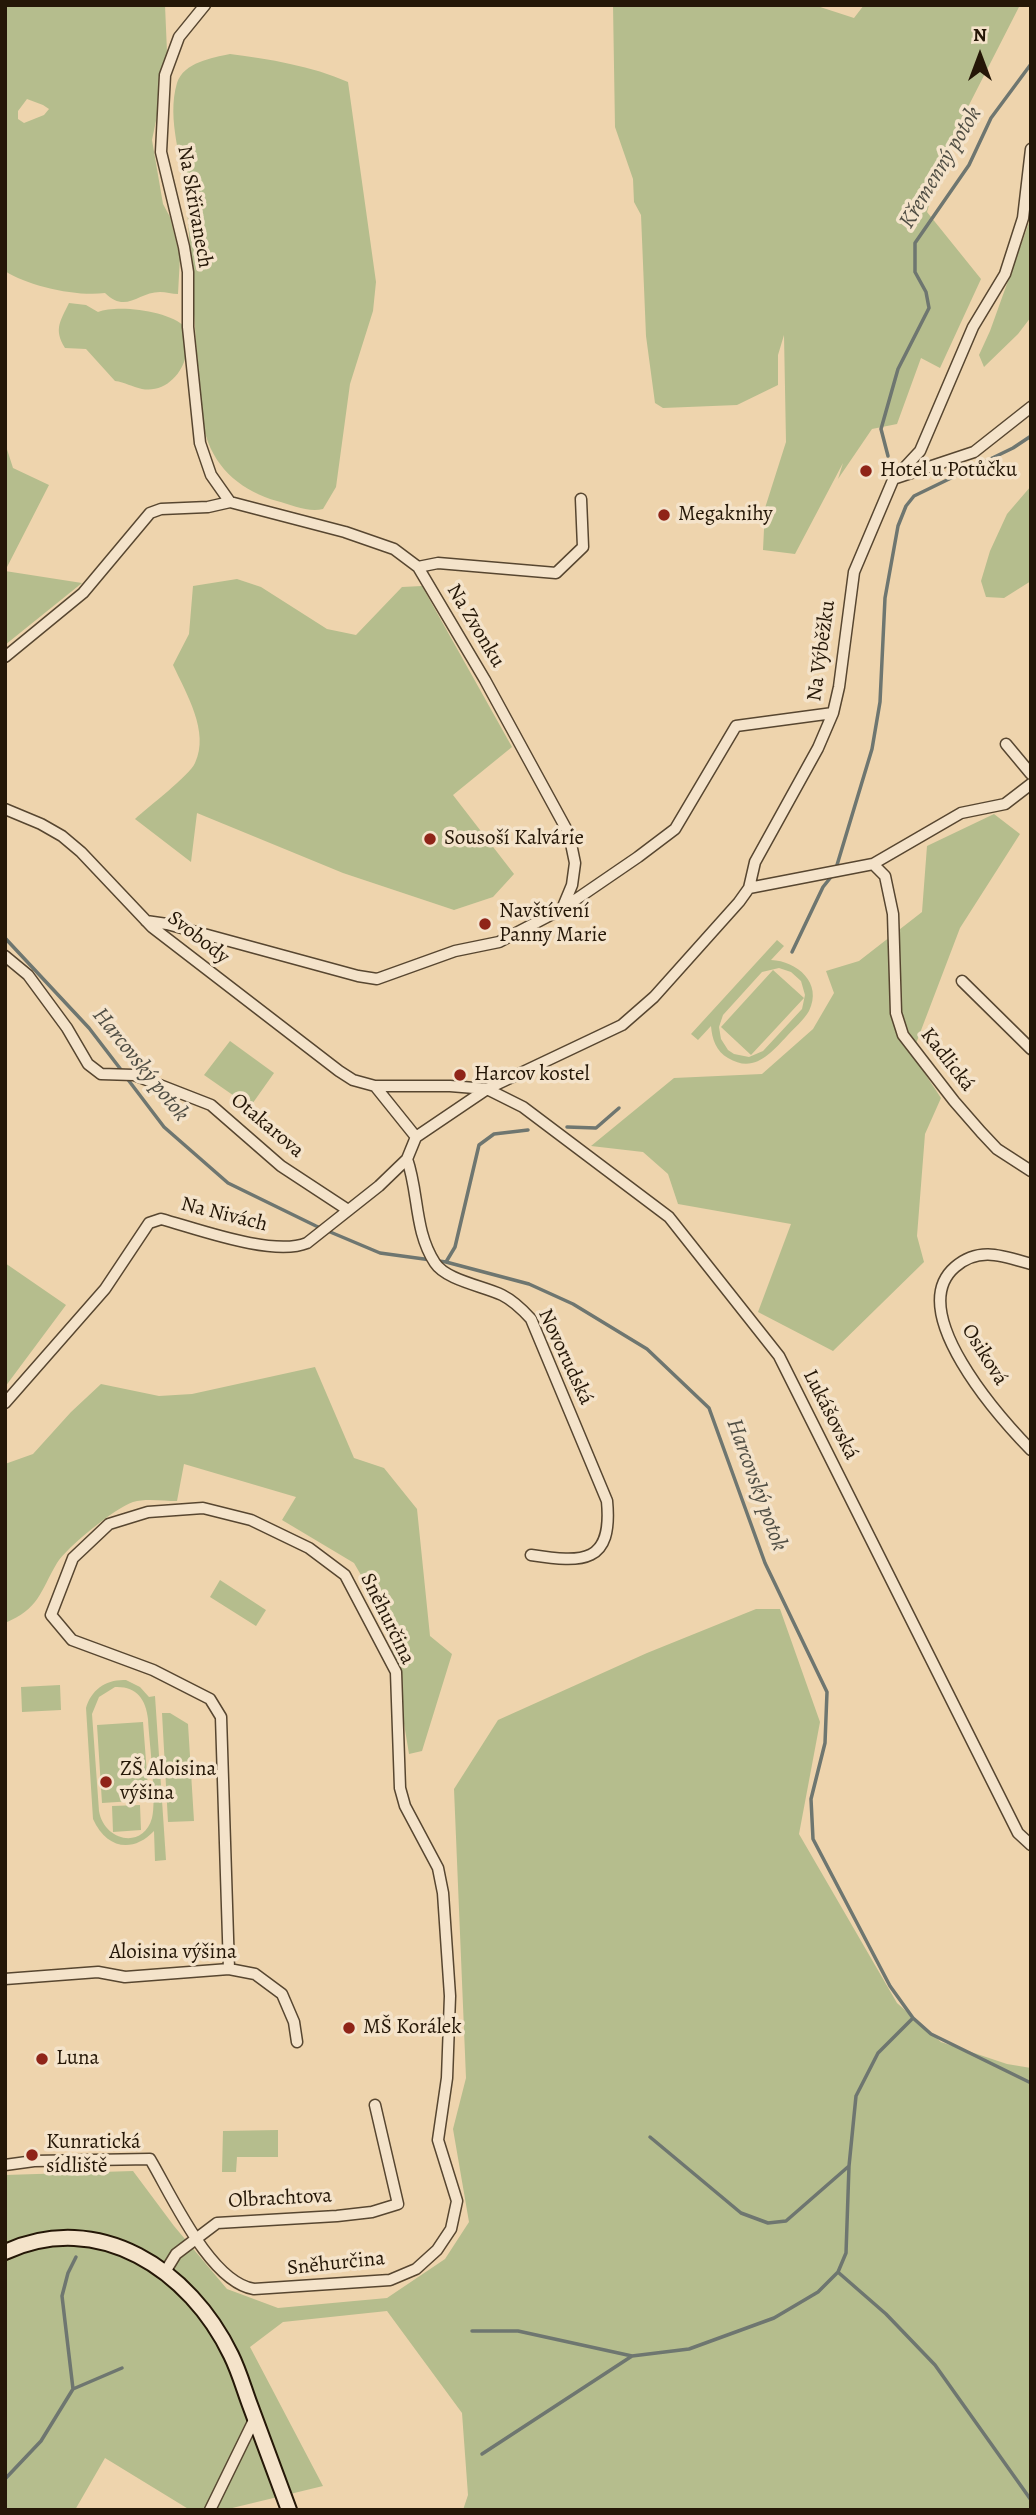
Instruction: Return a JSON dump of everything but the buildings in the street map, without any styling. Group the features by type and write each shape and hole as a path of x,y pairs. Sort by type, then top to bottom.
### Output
{"street":[{"name":"Na Skřivanech","path":"205,5 179,37 165,75 161,152 183,239 188,272 188,327 200,443 211,475 230,502"},
{"name":"Na Výběžku","path":"487,1089 622,1025 654,997 749,888 755,862 818,748 833,713 839,687 854,572 893,480 920,451 974,327 1005,274 1023,218 1031,149"},
{"path":"893,480 974,452 1031,407"},
{"name":"Na Zvonku","path":"562,909 572,884 575,863 569,834 485,680 418,567 438,563 556,573 583,547 581,499"},
{"path":"5,657 83,593 150,513 161,509 208,507 230,502 345,532 394,549 418,567"},
{"path":"146,920 377,979 455,951 499,942 562,909 675,829 736,726 833,713"},
{"path":"1006,744 1031,774"},
{"path":"749,888 873,864 961,813 1005,804 1031,784"},
{"name":"Svobody","path":"5,809 41,824 81,852 146,920 179,948 353,1080 375,1086 487,1089"},
{"name":"Kadlická","path":"873,864 885,876 893,914 896,1013 903,1035 954,1101 997,1149 1031,1171"},
{"name":"Otakarova","path":"5,956 28,975 67,1028 88,1064 101,1074 134,1075 211,1105 282,1166 348,1209"},
{"path":"962,981 1031,1049"},
{"path":"375,1086 415,1137"},
{"path":"407,1159 415,1137 487,1089"},
{"name":"Lukášovská","path":"487,1089 523,1107 669,1217 779,1356 1018,1833 1031,1845"},
{"name":"Na Nivách","path":"5,1403 105,1289 149,1223 161,1219 272,1247 298,1247 307,1243 407,1159"},
{"name":"Novorudská","path":"407,1159 414,1177 419,1225 436,1266 458,1279 502,1295 521,1307 531,1319 607,1501 609,1526 601,1547 587,1558 564,1560 531,1555"},
{"name":"Osiková","path":"1031,1264 988,1254 965,1259 950,1272 943,1286 941,1302 944,1327 971,1378 1031,1450"},
{"name":"Sněhurčina","path":"195,2239 229,2278 243,2288 254,2290 390,2280 416,2269 437,2249 451,2230 457,2201 438,2140 447,2078 450,1996 443,1893 438,1868 405,1806 400,1788 396,1672 345,1575 309,1548 251,1520 203,1508 148,1512 109,1524 73,1558 51,1615 72,1640 153,1670 210,1699 221,1717 229,1969"},
{"name":"Aloisina výšina","path":"5,1979 98,1972 125,1977 229,1969 254,1974 282,1994 294,2022 297,2042"},
{"name":"Olbrachtova","path":"165,2272 176,2254 217,2223 230,2220 337,2216 372,2212 398,2204 374,2105"},
{"path":"5,2165 34,2161 150,2159 195,2239"},
{"path":"5,2252 34,2241 55,2238 89,2239 104,2241 124,2249 165,2272 199,2308 232,2357 289,2510"},
{"path":"211,2510 255,2418"}],"green space":[{"path":"5,5 165,5 167,52 152,140 163,204 170,217 180,257 178,294 152,293 119,302 105,293 67,292 39,286 5,271","holes":["27,99 49,109 44,115 24,123 18,119 18,111"]},
{"path":"613,5 814,5 854,18 864,5 1020,5 945,152 927,212 981,279 940,368 921,358 897,424 872,429 838,479 843,463 795,554 763,550 765,508 786,442 784,335 778,355 778,385 737,405 663,408 655,403 646,336 641,215 634,202 633,179 615,127"},
{"path":"230,54 305,67 348,82 376,282 373,311 350,384 336,487 323,509 312,510 294,506 253,492 224,469 204,430 186,199 173,111 177,83 186,70 199,62"},
{"path":"1031,217 1031,317 1018,334 984,367 979,355"},
{"path":"69,303 86,305 98,312 118,309 143,310 178,321 185,327 186,355 181,369 171,381 150,390 115,381 86,349 65,348 59,330"},
{"path":"5,443 13,468 49,485 5,571"},
{"path":"1031,486 1031,581 1004,598 986,597 981,581 990,551 1007,514"},
{"path":"5,571 82,583 5,645"},
{"path":"237,579 261,587 327,629 356,635 402,587 422,586 512,747 453,795 514,874 493,897 454,910 343,873 197,813 191,862 135,819 185,776 195,763 199,751 200,739 195,713 173,665 189,634 193,586"},
{"path":"994,814 1020,834 960,928 912,1054 941,1098 925,1134 917,1236 924,1262 833,1351 758,1312 791,1224 678,1204 668,1174 643,1152 591,1146 674,1078 762,1074 813,1029 834,993 826,971 859,961 922,912 927,846"},
{"path":"777,940 784,946 771,960 790,964 805,975 810,983 813,991 807,1014 775,1049 754,1063 737,1062 720,1052 712,1036 711,1026 698,1040 691,1034","holes":["779,968 791,972 801,981 805,995 802,1009 763,1051 749,1057 728,1050 721,1039 719,1027 723,1015 762,972"]},
{"path":"773,970 804,998 751,1055 721,1027"},
{"path":"230,1041 274,1073 250,1107 204,1075"},
{"path":"5,1263 66,1305 5,1387"},
{"path":"315,1367 354,1458 384,1468 417,1509 430,1636 452,1654 422,1751 409,1754 387,1620 354,1563 282,1520 296,1497 184,1464 177,1501 133,1502 104,1520 62,1556 32,1606 5,1623 5,1464 33,1454 101,1384 159,1396 192,1394"},
{"path":"220,1580 266,1610 256,1626 210,1597"},
{"path":"756,1609 780,1609 820,1722 799,1834 897,2003 941,2042 1007,2064 1031,2068 1031,2510 463,2510 468,2495 462,2413 387,2311 283,2322 250,2347 323,2486 224,2510 190,2510 105,2458 75,2510 5,2510 5,2175 133,2171 174,2226 227,2289 278,2308 387,2298 445,2259 469,2222 453,2129 466,2078 454,1789 498,1720 647,1653"},
{"path":"126,1680 140,1687 149,1697 155,1696 166,1860 155,1861 154,1831 137,1843 120,1844 105,1836 93,1819 86,1708 100,1687","holes":["115,1687 134,1691 145,1705 152,1770 152,1818 141,1835 133,1838 124,1838 108,1829 99,1811 92,1714 99,1697"]},
{"path":"60,1685 61,1710 22,1712 21,1687"},
{"path":"162,1713 170,1713 188,1724 194,1821 168,1822"},
{"path":"143,1722 149,1800 102,1803 97,1725"},
{"path":"140,1805 141,1830 113,1832 112,1806"},
{"path":"278,2130 278,2157 237,2157 236,2172 222,2172 223,2131"}],"waterway":[{"name":"Křemenný potok","path":"888,456 881,429 898,369 929,308 926,292 915,272 915,243 969,165 991,118 1031,64"},
{"name":"Křemenný potok","path":"837,865 872,749 880,702 885,598 898,526 906,506 914,496 1013,448 1031,436"},
{"name":"Křemenný potok","path":"792,952 823,887 831,877"},
{"name":"Harcovský potok","path":"5,938 89,1028 122,1071"},
{"name":"Harcovský potok","path":"126,1077 164,1127 228,1183 316,1226 380,1253 446,1262 529,1284 573,1304 647,1349 709,1408 765,1563 827,1692 825,1743 811,1799 813,1839 890,1986 913,2018 931,2034 1031,2083"},
{"name":"Křemenný potok","path":"567,1127 596,1128 619,1108"},
{"name":"Křemenný potok","path":"446,1262 455,1247 479,1145 494,1134 528,1130"},
{"path":"482,2454 632,2356 689,2349 774,2318 818,2292 838,2272 846,2253 849,2166 856,2096 878,2053 913,2018"},
{"path":"650,2137 741,2213 768,2223 786,2221 849,2166"},
{"path":"5,2479 41,2441 73,2389 62,2296 68,2273 76,2257"},
{"path":"839,2273 886,2314 935,2365 1031,2500"},
{"path":"472,2331 518,2331 632,2356"},
{"path":"73,2389 122,2368"}],"place":[{"name":"Hotel u Potůčku","path":"866,471"},
{"name":"Megaknihy","path":"664,515"},
{"name":"Sousoší Kalvárie","path":"430,839"},
{"name":"Navštívení Panny Marie","path":"485,924"},
{"name":"Harcov kostel","path":"460,1075"},
{"name":"ZŠ Aloisina výšina","path":"106,1782"},
{"name":"MŠ Korálek","path":"349,2028"},
{"name":"Luna","path":"42,2059"},
{"name":"Kunratická sídliště","path":"32,2155"}]}
